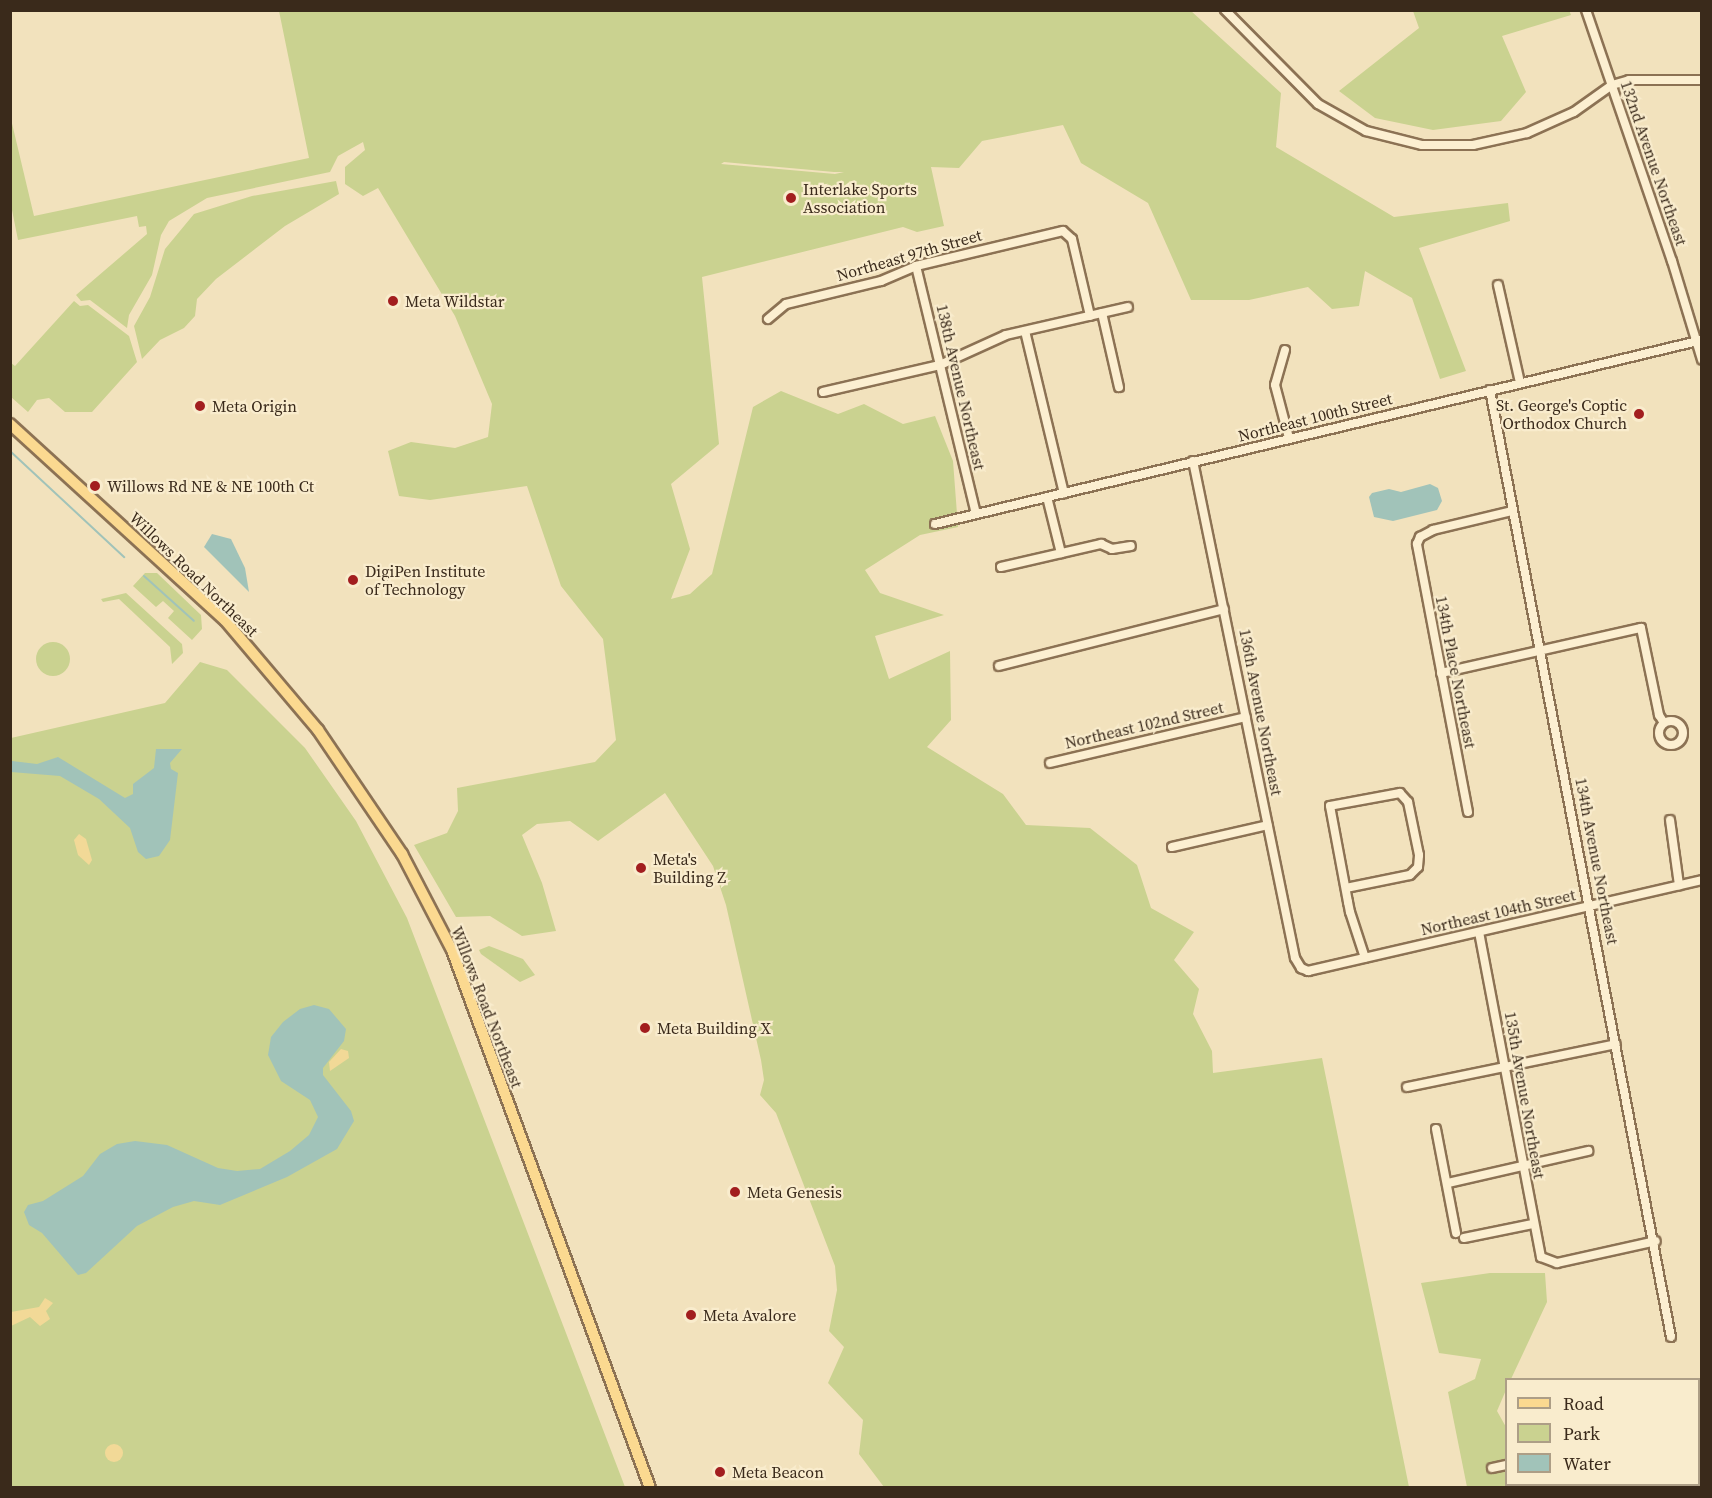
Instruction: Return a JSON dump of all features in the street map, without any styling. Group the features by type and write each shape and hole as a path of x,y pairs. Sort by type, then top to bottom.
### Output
{"main road":[{"name":"Willows Road Northeast","path":"10,424 225,620 318,730 402,854 452,950 650,1488"}],"street":[{"path":"1225,10 1302,91 1340,119 1394,139 1448,147 1473,146 1555,123 1612,85 1629,80 1701,80"},
{"name":"132nd Avenue Northeast","path":"1586,10 1699,341 1701,360"},
{"name":"Northeast 97th Street","path":"768,319 786,304 881,280 916,266 1063,231 1072,239 1090,316"},
{"name":"138th Avenue Northeast","path":"916,266 976,514"},
{"path":"1498,285 1520,383"},
{"path":"823,392 940,365 1025,331 1128,307"},
{"path":"1102,313 1119,387"},
{"path":"1025,331 1064,493"},
{"name":"Northeast 100th Street","path":"935,524 1699,341"},
{"path":"1285,350 1275,385 1289,438"},
{"name":"134th Avenue Northeast","path":"1490,390 1656,1241 1671,1337"},
{"name":"136th Avenue Northeast","path":"1193,461 1295,958 1301,968"},
{"path":"1047,497 1061,553"},
{"name":"134th Place Northeast","path":"1468,812 1416,552 1420,537 1432,530 1512,511"},
{"path":"1001,567 1101,544 1112,549 1131,546"},
{"path":"999,666 1224,609"},
{"path":"1441,673 1641,628 1659,715 1664,723"},
{"name":"Northeast 102nd Street","path":"1050,763 1246,717"},
{"path":"1346,888 1410,875 1418,867 1419,855 1408,802 1400,793 1330,806 1346,888 1365,958"},
{"path":"1670,820 1679,885"},
{"path":"1172,847 1268,825"},
{"name":"Northeast 104th Street","path":"1301,968 1308,971 1701,880"},
{"name":"135th Avenue Northeast","path":"1479,932 1538,1251 1546,1262 1557,1263 1656,1241"},
{"path":"1407,1087 1616,1044"},
{"path":"1436,1129 1460,1235 1533,1224"},
{"path":"1448,1183 1588,1151"},
{"path":"1492,1468 1505,1465"}],"green space":[{"path":"1569,10 1571,15 1502,36 1526,92 1501,121 1433,130 1375,118 1339,91 1419,28 1413,11"},
{"path":"279,11 1191,11 1281,93 1276,147 1394,217 1508,203 1510,221 1419,248 1466,371 1440,379 1412,298 1365,271 1359,306 1332,309 1308,287 1249,300 1191,300 1148,203 1081,163 1063,125 982,141 959,168 931,167 944,226 917,232 903,227 702,277 719,444 671,484 690,549 671,599 690,594 712,574 753,407 781,391 838,414 864,404 903,424 935,416 953,461 958,527 920,535 865,570 880,593 944,615 875,636 889,679 950,651 951,720 927,747 1003,794 1026,825 1090,828 1137,865 1151,908 1194,932 1174,960 1199,989 1193,1014 1212,1051 1213,1073 1322,1058 1409,1487 884,1487 859,1454 863,1420 828,1383 844,1347 829,1331 837,1290 835,1266 776,1113 760,1095 764,1080 761,1060 726,905 713,866 665,793 598,841 570,821 537,824 522,835 542,883 556,931 522,936 490,916 456,917 414,845 447,833 458,811 457,788 595,762 616,740 603,639 561,586 527,486 430,500 399,496 388,451 411,442 455,448 488,437 492,404 455,316 378,188 363,196 345,184 345,167 365,150 363,142 338,156 330,172 207,198 169,221 161,235 152,275 129,315 127,328 90,300 81,301 76,295 147,234 146,226 139,227 137,216 18,240 11,205 10,115 34,216 309,158","holes":["724,162 844,172 835,174 721,164"]},
{"path":"336,181 339,194 285,226 216,279 197,299 195,316 184,328 160,340 142,359 134,326 150,297 165,249 194,214 252,196"},
{"path":"74,301 80,306 88,305 129,336 137,362 92,412 65,412 49,398 37,400 28,412 11,397 11,363 15,366"},
{"path":"145,573 157,573 201,615 202,629 192,640 168,618 174,611 163,601 156,607 133,586"},
{"path":"126,593 182,644 183,653 172,664 170,647 119,599 103,602 101,599"},
{"path":"53,642 65,647 70,659 65,671 53,676 41,671 36,659 41,647"},
{"path":"200,662 227,670 305,748 356,821 407,918 625,1487 11,1487 11,738 165,703"},
{"path":"489,946 523,959 535,975 520,982 481,954 479,950"},
{"path":"1490,1273 1545,1273 1547,1302 1511,1378 1505,1378 1505,1392 1497,1411 1505,1425 1505,1486 1700,1484 1701,1487 1467,1487 1448,1392 1475,1379 1481,1359 1439,1353 1421,1283"}],"sand":[{"path":"79,834 86,839 92,860 89,865 78,855 74,840"},
{"path":"341,1049 348,1051 349,1058 330,1071 329,1062"},
{"path":"45,1298 53,1303 46,1311 50,1319 40,1326 30,1317 11,1326 11,1312 39,1307"},
{"path":"114,1444 120,1447 123,1453 120,1459 114,1462 108,1459 105,1453 108,1447"}],"water":[{"path":"1430,484 1438,488 1442,501 1437,510 1393,521 1374,517 1369,497 1372,493 1389,489 1401,492"},
{"path":"212,534 231,539 245,568 249,592 204,547"},
{"path":"156,749 182,749 170,763 171,769 178,773 170,840 159,856 146,859 138,852 130,828 99,799 60,776 11,772 12,761 37,764 58,757 125,798 133,794 133,784 154,768"},
{"path":"314,1005 329,1009 346,1029 344,1041 323,1068 323,1075 351,1111 354,1121 337,1149 287,1177 220,1205 194,1201 173,1207 137,1226 86,1273 78,1275 42,1233 29,1225 24,1212 28,1205 43,1201 83,1176 100,1154 117,1144 135,1141 167,1145 218,1168 237,1171 260,1169 290,1151 309,1135 318,1117 310,1100 281,1081 268,1055 271,1037 283,1022 300,1009"}],"waterway":[{"path":"10,451 124,557"},
{"path":"144,576 194,621"}],"place":[{"name":"Interlake Sports Association","path":"791,198"},
{"name":"Meta Wildstar","path":"393,301"},
{"name":"Meta Origin","path":"200,406"},
{"name":"St. George's Coptic Orthodox Church","path":"1639,414"},
{"name":"Willows Rd NE & NE 100th Ct","path":"95,486"},
{"name":"DigiPen Institute of Technology","path":"353,580"},
{"name":"Meta's Building Z","path":"641,868"},
{"name":"Meta Building X","path":"645,1028"},
{"name":"Meta Genesis","path":"735,1192"},
{"name":"Meta Avalore","path":"691,1315"},
{"name":"Meta Beacon","path":"720,1472"}]}
